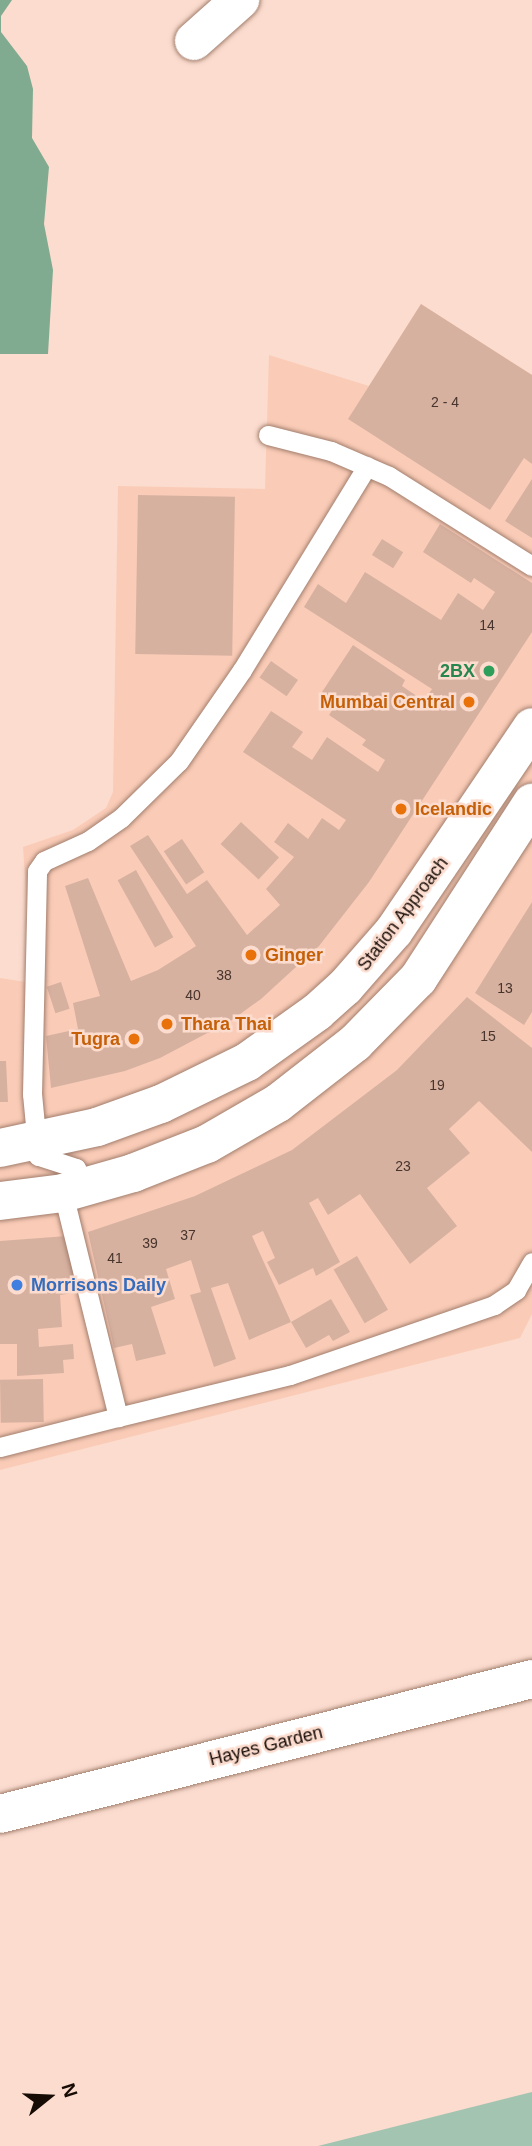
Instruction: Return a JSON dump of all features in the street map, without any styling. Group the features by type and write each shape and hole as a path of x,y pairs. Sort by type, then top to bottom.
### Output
{"street":[{"path":"194,41 240,0"},
{"name":"Station Approach","path":"18,1145 97,1127 161,1104 247,1062 317,1012 354,979 394,931 532,727"},
{"path":"0,1200 73,1190 183,1156 240,1127 278,1103 355,1043 418,979 532,803"},
{"name":"Hayes Garden","path":"0,1814 532,1679"}],"lane":[{"path":"268,436 331,451 367,466 413,489 532,566"},
{"path":"118,1417 73,1190 76,1168 38,1156 18,1145 32,1094 32,984 37,871 44,861 88,841 121,818 178,761 242,670 367,466"},
{"path":"0,1447 290,1376 494,1305 516,1290 532,1262"}],"shaded area":[{"path":"421,304 532,375 532,1314 520,1338 0,1470 0,978 32,983 23,847 73,830 106,808 113,792 118,486 265,489 269,355 369,386"}],"green space":[{"path":"0,0 12,0 1,16 1,32 27,66 33,89 32,138 49,167 44,224 53,270 48,354 0,354"},
{"path":"532,2092 532,2146 318,2146"}],"building":[{"path":"421,304 532,375 532,464 524,458 490,510 348,419"},
{"path":"532,479 532,538 505,521"},
{"path":"138,495 235,497 232,656 135,654"},
{"path":"440,524 532,583 532,632 369,882 319,946 261,999 232,1020 160,1058 125,1071 51,1088 46,1036 78,1029 73,1003 100,996 65,886 88,878 131,981 158,970 196,946 130,846 148,835 187,894 207,880 247,935 280,905 266,889 294,857 274,842 288,823 308,839 322,818 339,830 346,820 243,752 271,711 303,732 292,747 312,760 327,737 378,772 385,760 362,745 366,740 329,715 337,703 322,692 353,645 405,680 402,686 424,701 432,689 304,607 318,584 346,603 365,572 441,620 458,593 483,610 495,592 474,578 471,583 423,552"},
{"path":"382,539 403,552 393,568 372,555"},
{"path":"271,661 298,680 287,696 260,677"},
{"path":"241,822 279,857 259,879 221,844"},
{"path":"182,839 204,872 186,884 164,851"},
{"path":"136,870 173,937 155,948 118,880"},
{"path":"532,902 532,1012 524,1025 475,993"},
{"path":"61,982 70,1009 55,1013 47,987"},
{"path":"467,997 532,1048 532,1152 479,1101 449,1129 470,1153 427,1188 457,1226 410,1264 360,1194 328,1215 318,1198 309,1203 340,1262 316,1276 313,1268 279,1285 267,1262 275,1258 263,1231 252,1236 291,1322 249,1340 228,1283 211,1288 236,1359 214,1367 190,1295 201,1292 191,1260 166,1269 175,1299 151,1307 166,1354 136,1361 132,1344 114,1348 88,1232 195,1196 292,1150 397,1070"},
{"path":"0,1061 6,1061 8,1102 0,1102"},
{"path":"67,1236 79,1292 60,1295 62,1327 38,1329 39,1347 73,1344 74,1359 63,1360 64,1373 17,1376 17,1344 0,1344 0,1241"},
{"path":"357,1256 388,1310 365,1323 334,1270"},
{"path":"331,1299 350,1332 333,1341 329,1335 306,1348 291,1322"},
{"path":"43,1379 44,1422 1,1423 0,1380"}],"place":[{"name":"2BX","path":"489,671"},
{"name":"Mumbai Central","path":"469,702"},
{"name":"Icelandic","path":"401,809"},
{"name":"Ginger","path":"251,955"},
{"name":"Thara Thai","path":"167,1024"},
{"name":"Tugra","path":"134,1039"},
{"name":"Morrisons Daily","path":"17,1285"}]}
